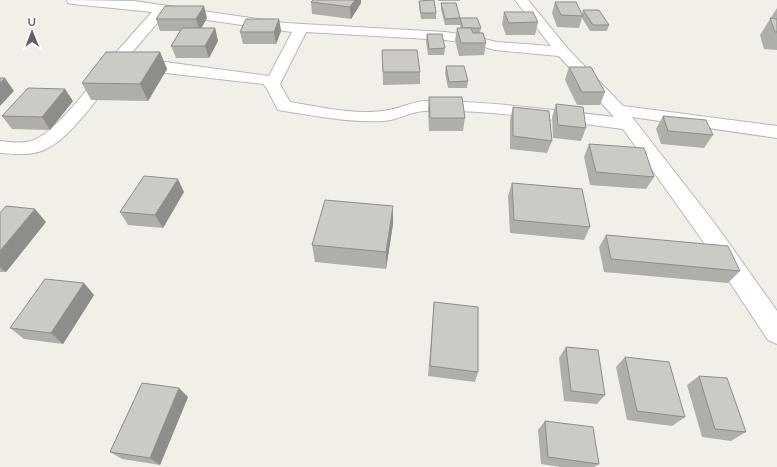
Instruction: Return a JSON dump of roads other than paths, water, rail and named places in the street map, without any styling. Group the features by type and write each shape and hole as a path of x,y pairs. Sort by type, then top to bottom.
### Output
{"street":[{"path":"72,0 137,3 162,9 301,28 445,36 474,40 495,46 563,52"},
{"path":"521,0 563,52 623,117 708,231 777,332"},
{"path":"0,147 28,147 39,145 51,137 98,88 116,60 162,9"},
{"path":"273,83 301,28"},
{"path":"116,60 166,68 267,80 273,83 284,106 362,117 386,116 423,106 623,117 777,132"}]}
